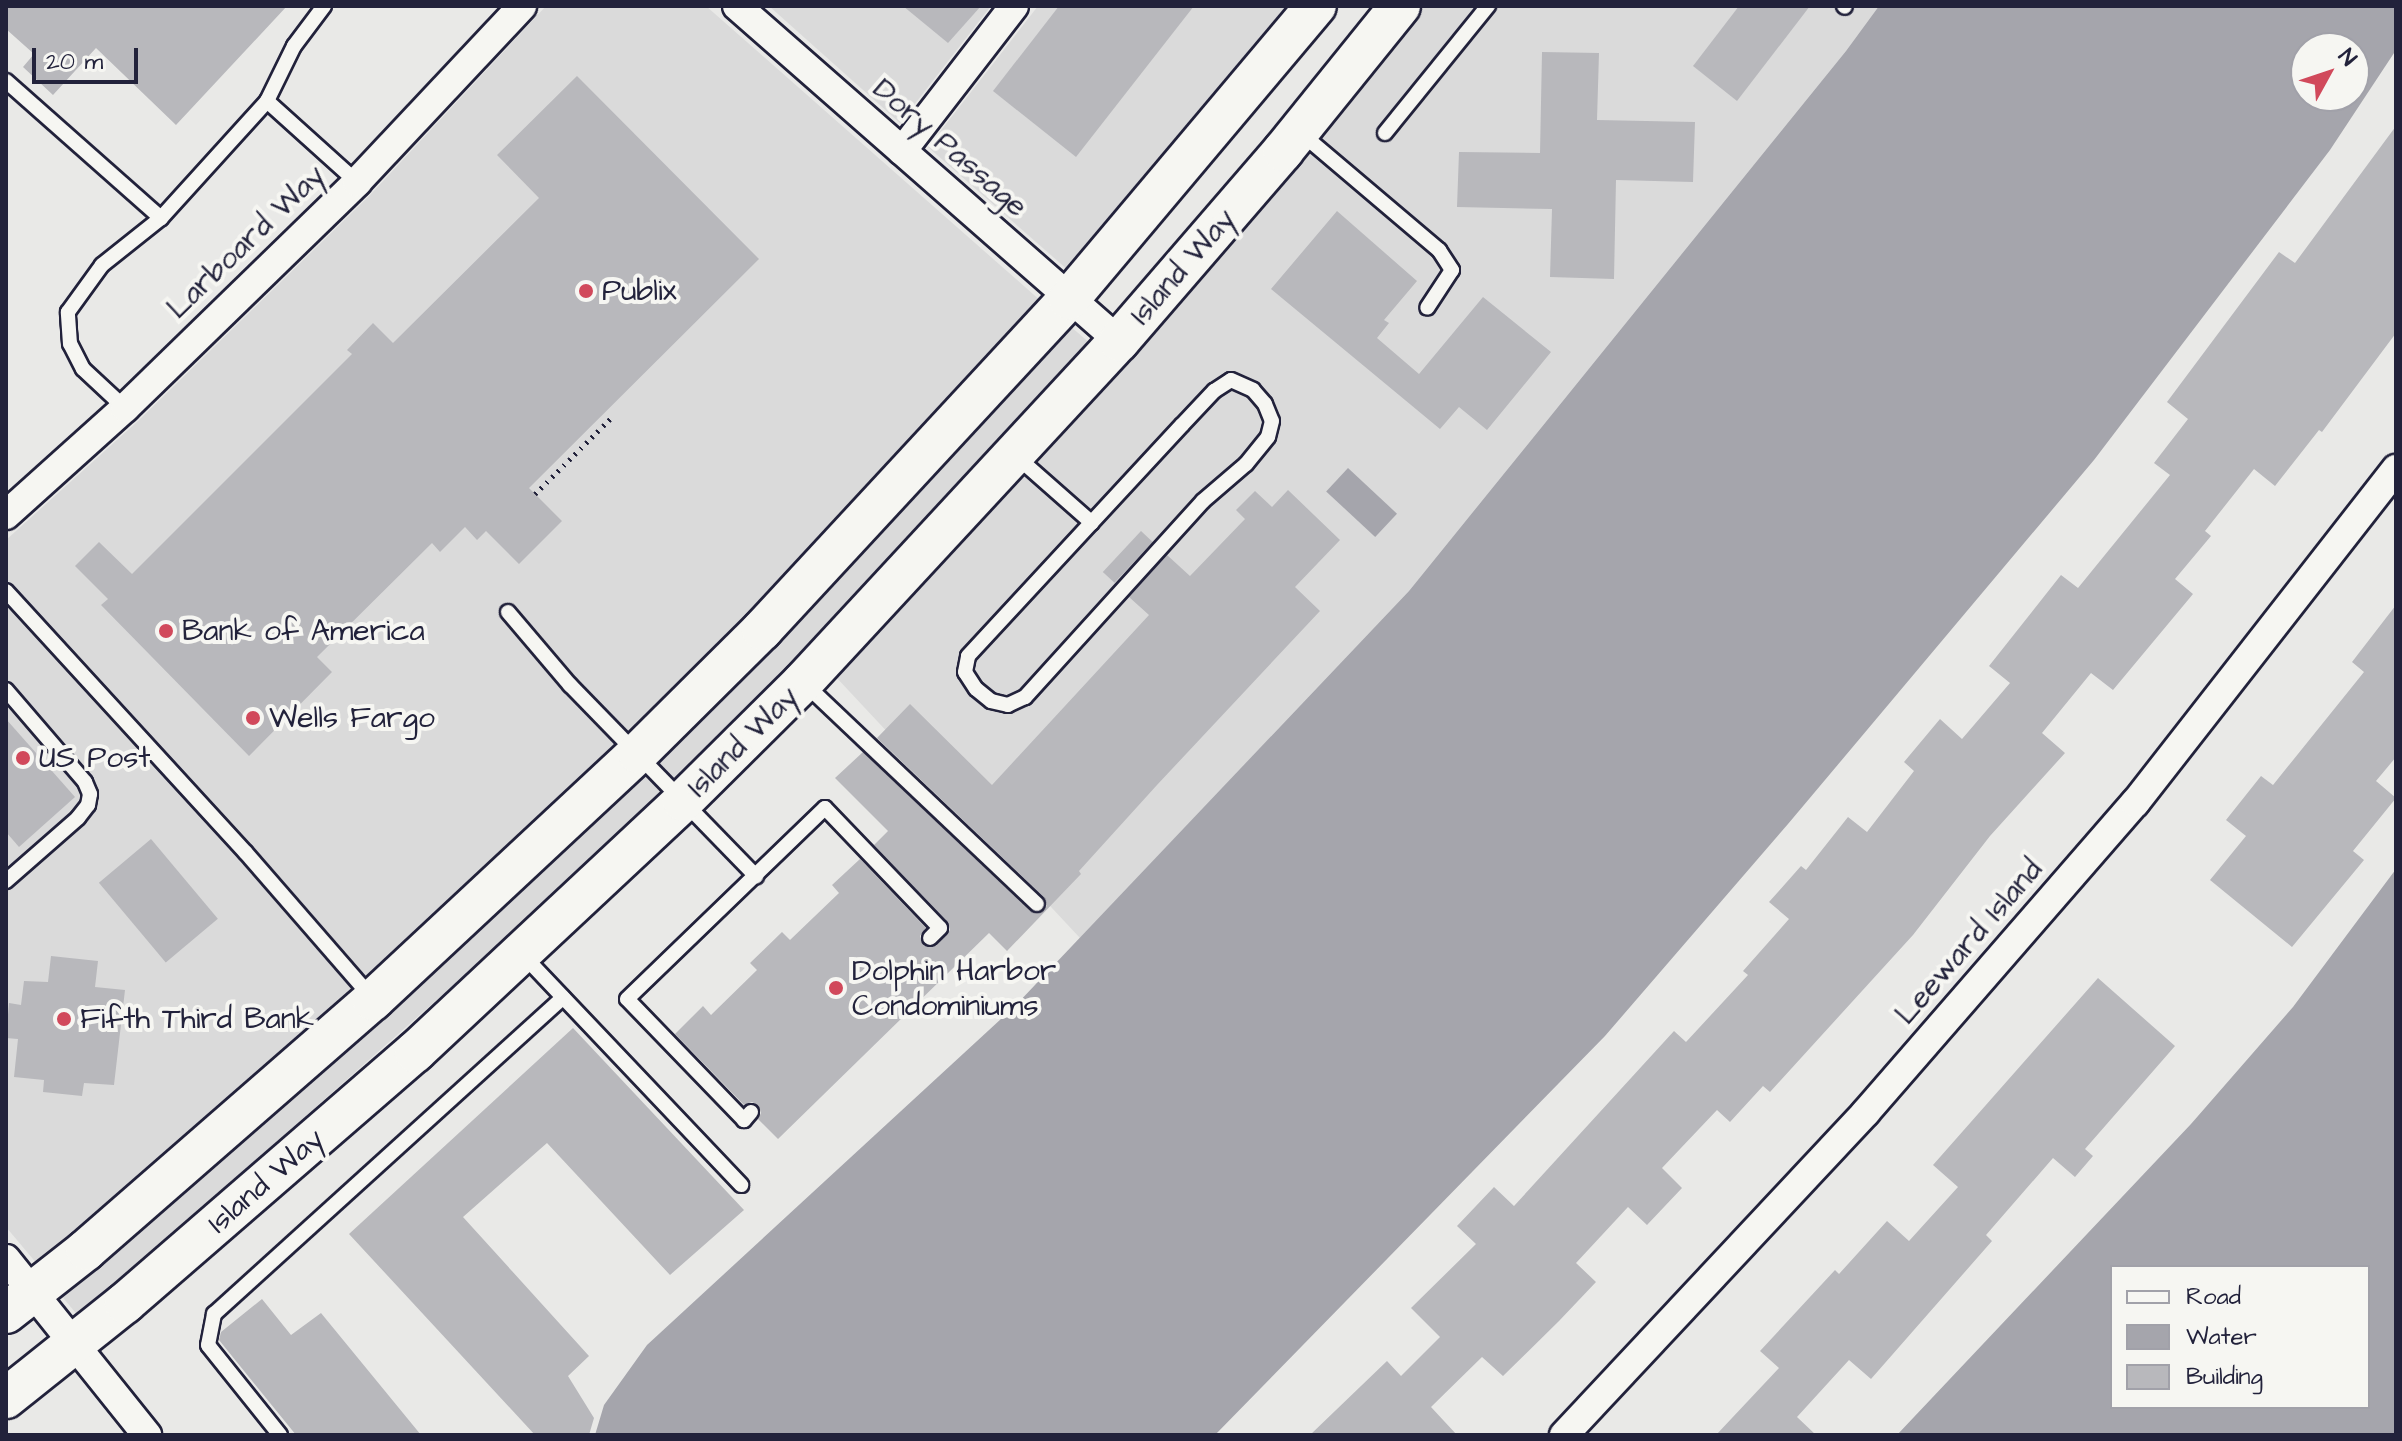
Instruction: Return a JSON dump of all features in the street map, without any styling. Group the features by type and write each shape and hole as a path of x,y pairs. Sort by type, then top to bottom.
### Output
{"street":[{"name":"Larboard Way","path":"6,515 125,408 357,182 522,6"},
{"name":"Dory Passage","path":"737,6 1119,341"},
{"path":"902,151 1014,6"},
{"path":"20,1303 373,1000 638,753 762,630 1069,299 1316,6"},
{"name":"Island Way","path":"6,1398 75,1345 415,1052 683,801 803,682 1016,456 1119,341 1299,131 1400,6"},
{"name":"Leeward Island","path":"1564,1435 1866,1112 2135,803 2396,469"},
{"path":"6,1259 20,1303 75,1345 147,1435"}],"lane":[{"path":"125,408 83,369 70,344 68,312 102,265 161,218 267,101 294,46 324,6"},
{"path":"1385,133 1488,6"},
{"path":"6,81 161,218"},
{"path":"267,101 357,182"},
{"path":"1299,131 1439,250 1452,270 1427,308"},
{"path":"1231,380 1253,390 1265,404 1272,421 1268,437 1246,464 1203,501 1025,697 1008,705 991,701 976,689 965,672 968,656 1092,523 1214,391 1231,380"},
{"path":"1016,456 1092,523"},
{"path":"6,591 246,853 373,1000"},
{"path":"508,612 570,685 756,876"},
{"path":"803,682 1037,904"},
{"path":"6,690 85,782 90,794 88,805 78,818 6,881"},
{"path":"751,1112 744,1120 627,999 825,808 940,928 930,938"},
{"path":"521,953 741,1185"},
{"path":"280,1435 208,1345 214,1314 563,998"}],"path":[{"path":"535,494 613,416"}],"shaded area":[{"path":"546,6 706,6 1042,302 748,617 624,740 361,986 38,1265 6,1227 6,540 138,421 370,195"},
{"path":"769,6 991,6 900,123"},
{"path":"1038,6 1292,6 1069,271 928,147"},
{"path":"1423,6 1879,6 1846,51 1409,591 1080,938 835,676 1147,338 1297,162"},
{"path":"1070,326 1091,344 793,666 573,879 79,1317 60,1294 776,642"}],"water":[{"path":"1879,6 2396,6 2396,50 2370,89 2370,32 2290,32 2290,112 2355,112 2330,150 2094,460 1605,1036 1215,1435 595,1435 604,1405 647,1345 1014,1007 1409,591 1846,51"},
{"path":"1348,468 1397,514 1375,537 1326,491"},
{"path":"2396,869 2396,1435 1897,1435 2191,1124 2293,1007"}],"building":[{"path":"6,6 287,6 176,125 96,48 53,95 23,67 34,54 6,29"},
{"path":"903,6 981,6 948,43"},
{"path":"1059,6 1194,6 1076,157 993,91"},
{"path":"1739,6 1810,6 1737,101 1693,66"},
{"path":"1542,52 1599,53 1597,120 1695,122 1693,182 1616,180 1614,279 1550,277 1552,209 1457,207 1459,152 1540,153"},
{"path":"577,76 759,259 529,488 562,521 519,564 486,531 477,540 465,527 440,552 432,543 317,657 332,672 249,756 101,605 108,599 75,566 99,542 132,574 352,354 347,350 373,323 393,343 539,198 497,155"},
{"path":"2396,126 2396,333 2322,432 2319,430 2275,486 2254,469 2205,531 2211,536 2175,579 2193,594 2113,690 2091,673 2042,733 2065,753 1990,836 1913,935 1770,1092 1763,1086 1730,1122 1717,1110 1662,1168 1682,1188 1647,1225 1628,1207 1576,1263 1596,1282 1559,1321 1503,1376 1482,1357 1431,1407 1457,1435 1310,1435 1387,1361 1401,1376 1440,1337 1411,1308 1476,1244 1457,1226 1494,1187 1514,1206 1674,1031 1686,1042 1748,975 1743,971 1789,919 1769,902 1801,866 1806,870 1848,817 1867,832 1914,771 1904,762 1940,719 1962,739 2010,683 1989,666 2061,575 2078,588 2170,475 2154,463 2188,419 2167,402 2279,252 2295,263"},
{"path":"1337,211 1417,281 1384,320 1389,323 1377,338 1419,374 1483,297 1551,352 1487,430 1459,407 1440,429 1271,289"},
{"path":"1288,490 1340,540 1295,587 1320,611 1157,785 1079,871 1081,874 1007,951 989,933 778,1139 758,1119 761,1113 758,1105 752,1102 744,1105 675,1034 703,1006 711,1015 757,970 750,963 782,932 790,940 839,893 832,885 860,859 926,928 920,936 924,946 936,946 950,930 947,921 874,845 888,831 835,778 863,752 1030,911 1044,911 1047,906 1044,897 877,738 910,704 992,785 1149,615 1129,597 1167,555 1190,576 1245,519 1236,510 1255,491 1272,507"},
{"path":"1141,531 1153,542 1115,583 1103,572"},
{"path":"2396,605 2396,757 2376,781 2396,798 2353,851 2364,860 2292,947 2210,880 2246,836 2226,820 2261,776 2273,785 2364,672 2352,662"},
{"name":"US Post","path":"6,719 75,797 19,847 6,832"},
{"path":"151,839 218,919 166,962 99,883"},
{"name":"Fifth Third Bank","path":"51,956 98,961 95,987 125,990 114,1085 84,1083 82,1096 43,1092 44,1080 14,1077 18,1039 6,1038 9,1003 21,1005 24,981 48,982"},
{"path":"2098,978 2175,1046 2085,1149 2093,1156 2075,1177 2053,1158 1986,1235 1992,1241 1871,1379 1849,1360 1797,1417 1816,1435 1716,1435 1779,1368 1760,1351 1835,1270 1839,1274 1887,1221 1909,1241 1958,1187 1933,1165"},
{"path":"573,1028 744,1210 670,1275 547,1143 463,1217 589,1356 568,1376 594,1418 589,1435 535,1435 349,1234"},
{"path":"262,1299 291,1335 321,1313 421,1435 296,1435 219,1340 221,1332"}],"place":[{"name":"Publix","path":"586,291"},
{"name":"Bank of America","path":"166,631"},
{"name":"Wells Fargo","path":"253,718"},
{"name":"US Post","path":"23,758"},
{"name":"Dolphin Harbor Condominiums","path":"836,988"},
{"name":"Fifth Third Bank","path":"64,1019"}]}
